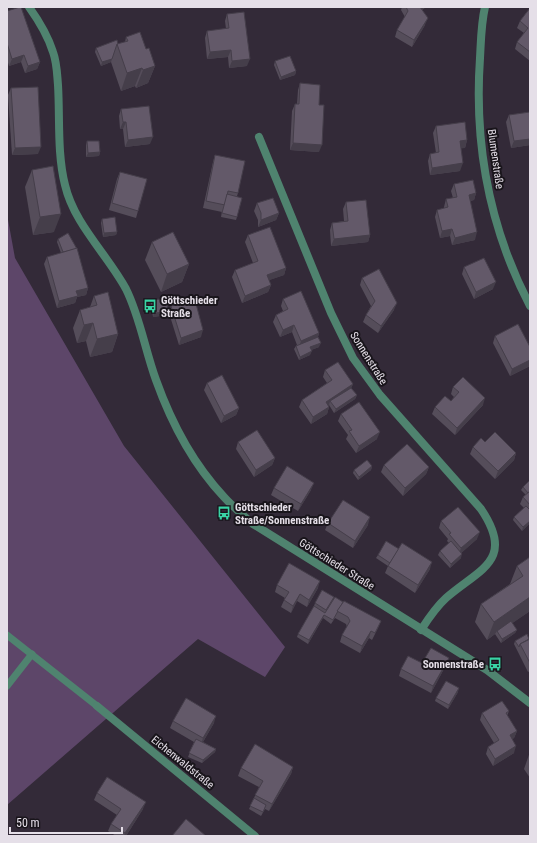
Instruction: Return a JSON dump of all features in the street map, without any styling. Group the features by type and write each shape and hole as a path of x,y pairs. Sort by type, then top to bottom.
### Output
{"street":[{"name":"Göttschieder Straße","path":"29,7 37,18 54,53 58,90 62,170 68,197 81,221 125,288 135,310 156,380 165,403 178,429 211,483 225,499 253,524 486,670 530,703"},
{"name":"Blumenstraße","path":"485,7 483,15 478,102 484,170 502,243 511,268 530,306"},
{"name":"Sonnenstraße","path":"258,137 331,313 353,358 380,395 481,509 492,525 494,546 489,562 474,578 438,605 421,630"},
{"name":"Eichenwaldstraße","path":"97,706 255,836"}],"lane":[{"path":"7,635 97,706"},
{"path":"7,686 32,654"}],"shaded area":[{"path":"7,214 15,258 124,446 285,647 265,677 198,639 7,805"}],"building":[{"path":"21,7 40,62 28,66 24,55 12,59 7,43 7,11"},
{"path":"406,7 420,7 428,18 414,40 397,30 408,11"},
{"path":"530,8 530,52 517,42 528,28 520,21"},
{"path":"244,12 250,59 232,61 231,50 210,52 207,31 229,28 227,14"},
{"path":"140,32 146,49 149,48 155,66 143,70 142,68 127,73 117,44 128,41 126,37"},
{"path":"117,40 118,44 112,59 102,62 96,48"},
{"path":"290,56 296,71 281,77 275,61"},
{"path":"300,83 320,85 319,105 324,105 322,145 293,143 295,104 299,104"},
{"path":"38,87 41,147 15,148 11,88"},
{"path":"149,106 153,137 128,140 126,122 123,122 121,109"},
{"path":"530,112 530,139 514,141 509,115"},
{"path":"465,122 467,140 460,141 463,163 432,168 430,154 439,152 436,126"},
{"path":"87,141 99,141 100,152 88,153"},
{"path":"215,155 245,161 238,193 228,191 225,205 206,201"},
{"path":"53,166 61,214 40,217 32,170"},
{"path":"120,172 147,179 138,211 112,203"},
{"path":"473,180 476,193 469,195 477,232 455,238 452,229 442,231 437,210 448,207 446,199 457,197 454,184"},
{"path":"227,194 242,198 237,217 222,213"},
{"path":"273,198 279,213 261,220 261,213 257,203"},
{"path":"366,200 370,235 334,239 332,223 348,221 346,202"},
{"path":"115,217 117,232 104,233 102,219"},
{"path":"270,227 286,268 267,275 271,285 245,296 235,270 258,261 248,235"},
{"path":"173,232 189,264 167,274 152,242"},
{"path":"68,233 77,249 63,252 58,239"},
{"path":"77,248 88,288 76,291 78,296 59,301 47,257"},
{"path":"484,258 496,282 476,292 464,267"},
{"path":"379,269 397,303 381,326 366,315 375,301 362,278"},
{"path":"301,291 319,333 301,341 294,325 283,330 276,315 288,309 283,299"},
{"path":"108,292 118,334 97,339 93,323 84,325 80,310 97,305 94,296"},
{"path":"167,298 168,312 154,313 153,300"},
{"path":"195,300 203,330 181,338 171,306"},
{"path":"518,324 530,347 530,360 512,369 495,336"},
{"path":"318,337 321,343 310,347 312,351 300,357 296,346"},
{"path":"338,362 353,384 326,402 329,407 313,417 302,400 332,380 325,370"},
{"path":"222,375 239,408 224,416 207,383"},
{"path":"463,377 485,398 457,428 435,407 445,396 451,401 459,392 453,387"},
{"path":"351,388 357,395 336,409 330,401"},
{"path":"359,402 380,432 359,446 349,431 352,430 341,414"},
{"path":"257,430 275,458 256,470 238,442"},
{"path":"495,432 516,453 498,471 473,447 481,438 485,442"},
{"path":"407,444 429,467 405,488 384,465"},
{"path":"367,460 372,466 359,477 354,470"},
{"path":"287,466 314,483 301,504 274,488"},
{"path":"530,480 530,491 528,493 523,487"},
{"path":"530,491 530,505 523,497"},
{"path":"343,500 370,517 355,541 328,523"},
{"path":"526,506 530,510 530,521 523,527 514,517"},
{"path":"458,507 480,532 461,548 449,534 451,533 441,521"},
{"path":"386,541 399,549 390,563 378,555"},
{"path":"451,541 462,554 451,564 440,551"},
{"path":"402,543 432,562 418,585 388,566"},
{"path":"530,557 530,597 494,622 481,604 523,576 517,566"},
{"path":"289,563 320,581 309,600 300,594 293,606 284,600 289,592 277,585"},
{"path":"322,590 334,597 326,610 315,603"},
{"path":"335,597 343,602 333,620 324,615 309,640 298,634 314,606 325,613"},
{"path":"344,601 381,621 375,633 371,631 362,646 342,635 350,621 348,617 337,611"},
{"path":"511,621 517,630 502,639 497,631"},
{"path":"527,634 529,639 520,644 519,647 515,641"},
{"path":"530,639 530,663 520,644"},
{"path":"431,648 449,658 433,686 401,669 408,656 422,663"},
{"path":"446,681 459,688 449,705 436,698"},
{"path":"186,698 216,716 203,738 173,721"},
{"path":"502,701 509,711 506,713 517,731 510,735 516,746 495,759 488,747 499,740 482,713"},
{"path":"196,739 216,749 203,760 189,753"},
{"path":"255,744 293,767 272,804 255,795 263,781 241,768"},
{"path":"107,777 146,802 125,833 111,824 121,809 97,793"},
{"path":"254,798 266,805 263,812 250,806"},
{"path":"186,819 206,836 172,836"}],"place":[{"name":"Göttschieder Straße","path":"150,306"},
{"name":"Göttschieder Straße/Sonnenstraße","path":"224,513"},
{"name":"Sonnenstraße","path":"495,664"}]}
